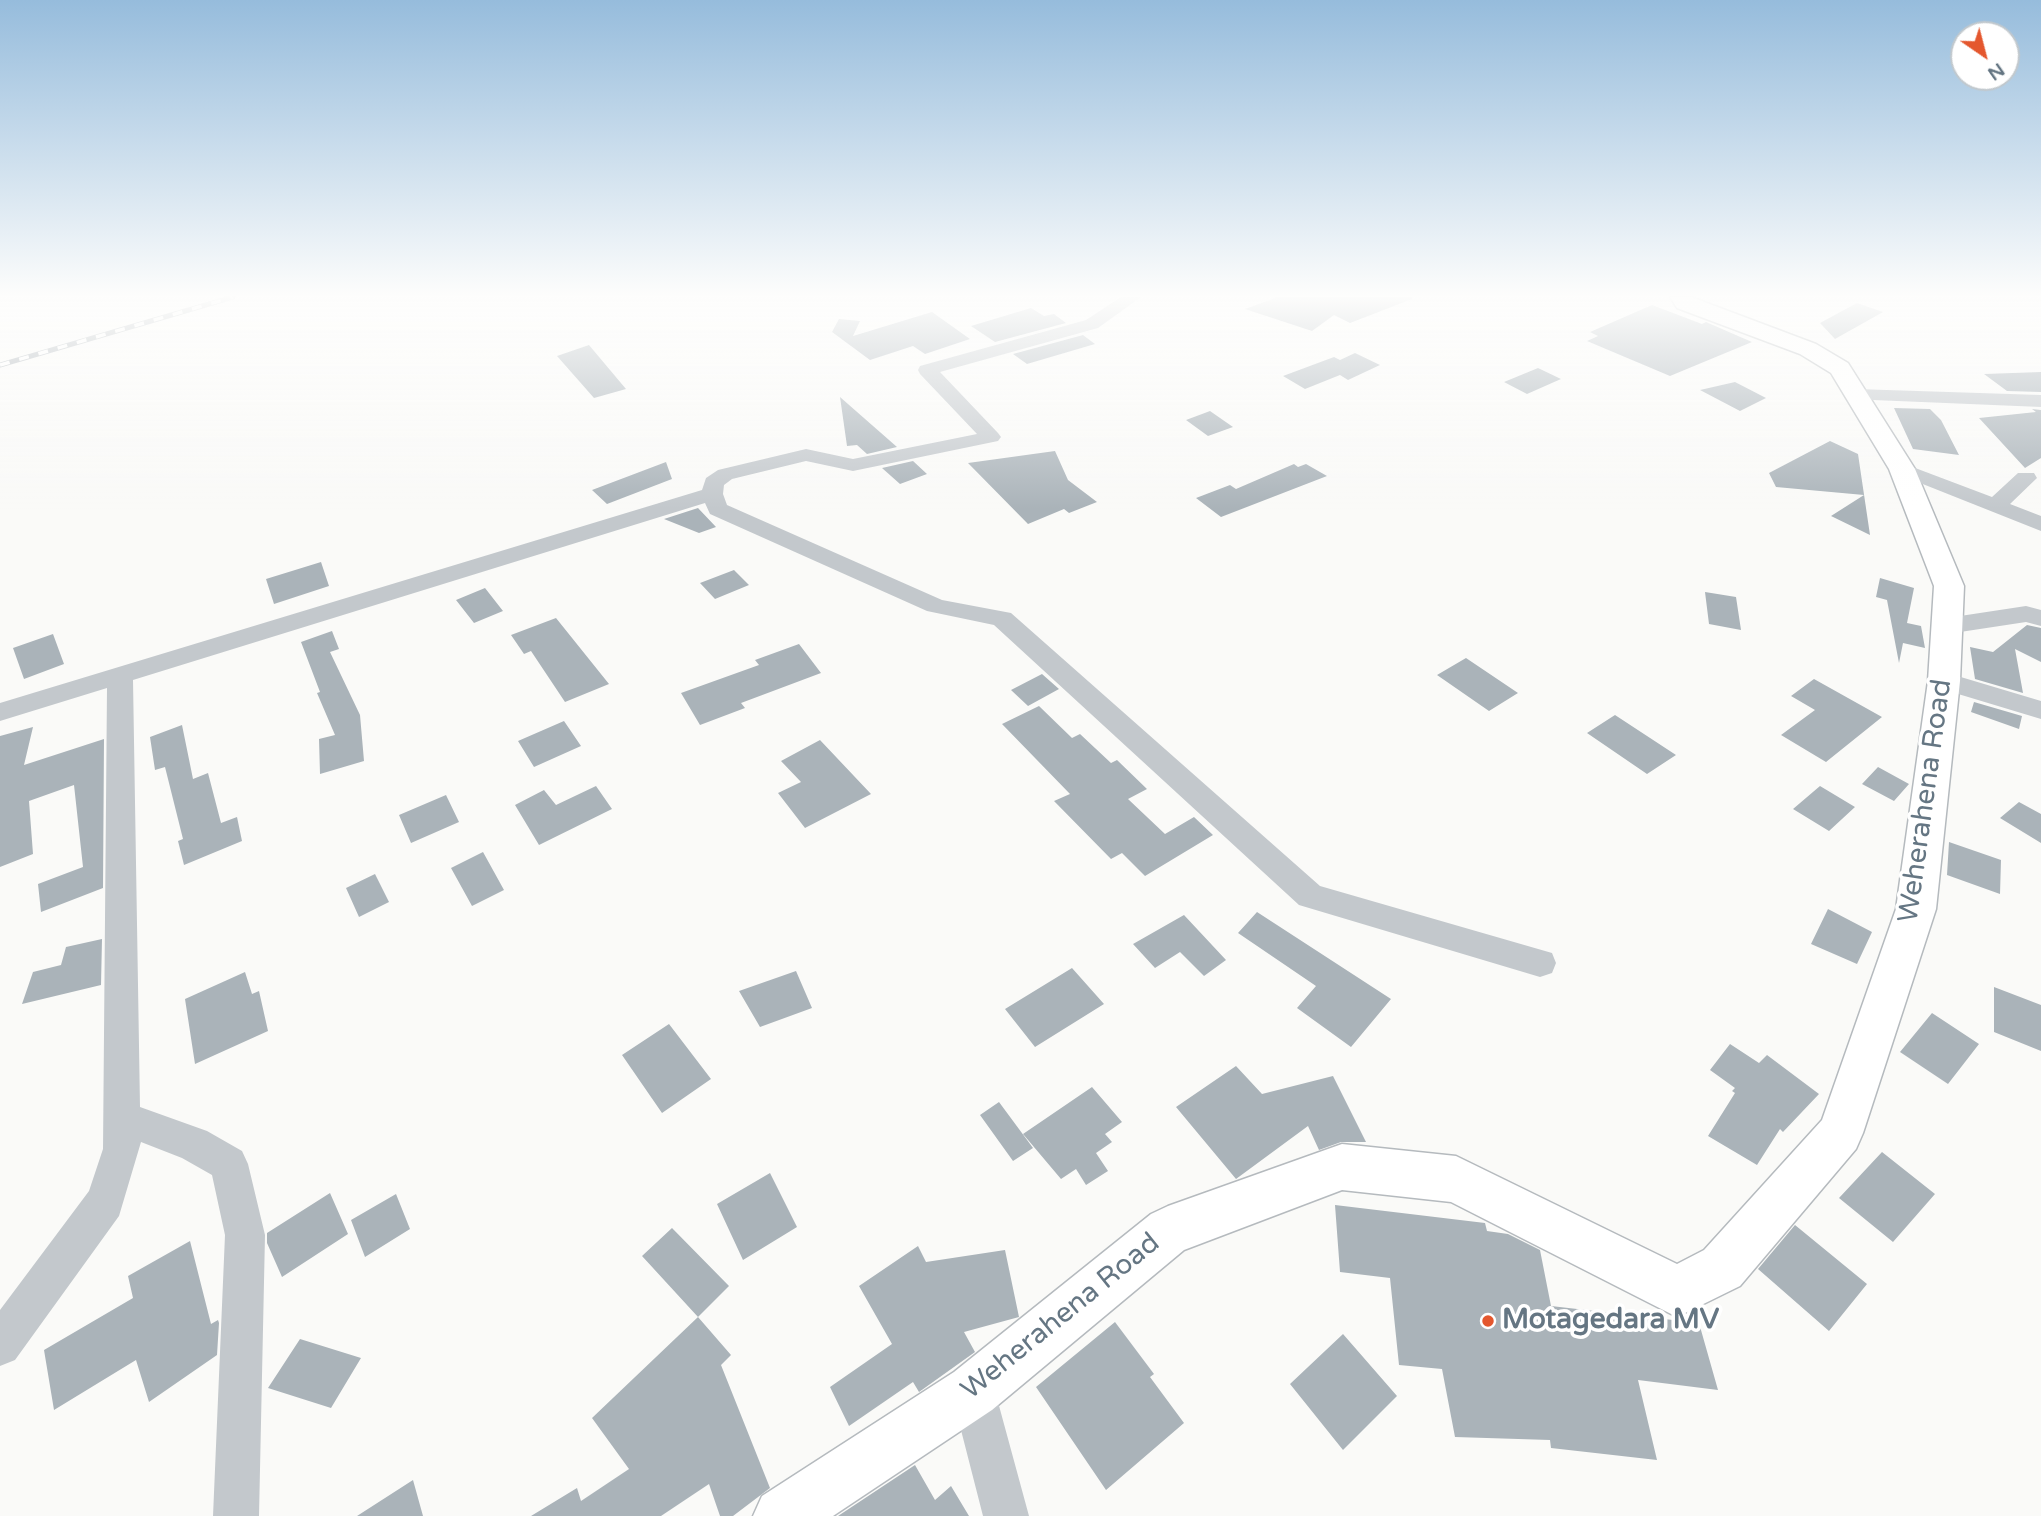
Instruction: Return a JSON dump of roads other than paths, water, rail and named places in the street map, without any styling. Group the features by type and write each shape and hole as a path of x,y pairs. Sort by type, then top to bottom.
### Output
{"main road":[{"name":"Weherahena Road","path":"782,1516 973,1391 1168,1231 1342,1167 1456,1179 1677,1291 1722,1268 1840,1133 1916,909 1944,681 1950,586 1902,469 1840,368"}],"street":[{"path":"935,368 927,370 991,437 853,465 807,455 725,474 714,483 712,494 718,509 936,606 1002,619 1310,896 1540,963"},
{"path":"1856,396 2041,401"},
{"path":"1902,469 2041,524"},
{"path":"1995,506 2026,478"},
{"path":"0,712 712,494"},
{"path":"1947,626 2026,614 2041,618"},
{"path":"0,1345 105,1202 122,1149 120,676"},
{"path":"1944,681 2041,710"},
{"path":"122,1118 194,1144 229,1164 244,1236 236,1516"},
{"path":"973,1391 1006,1516"}],"place":[{"name":"Motagedara MV","path":"1488,1321"}]}
